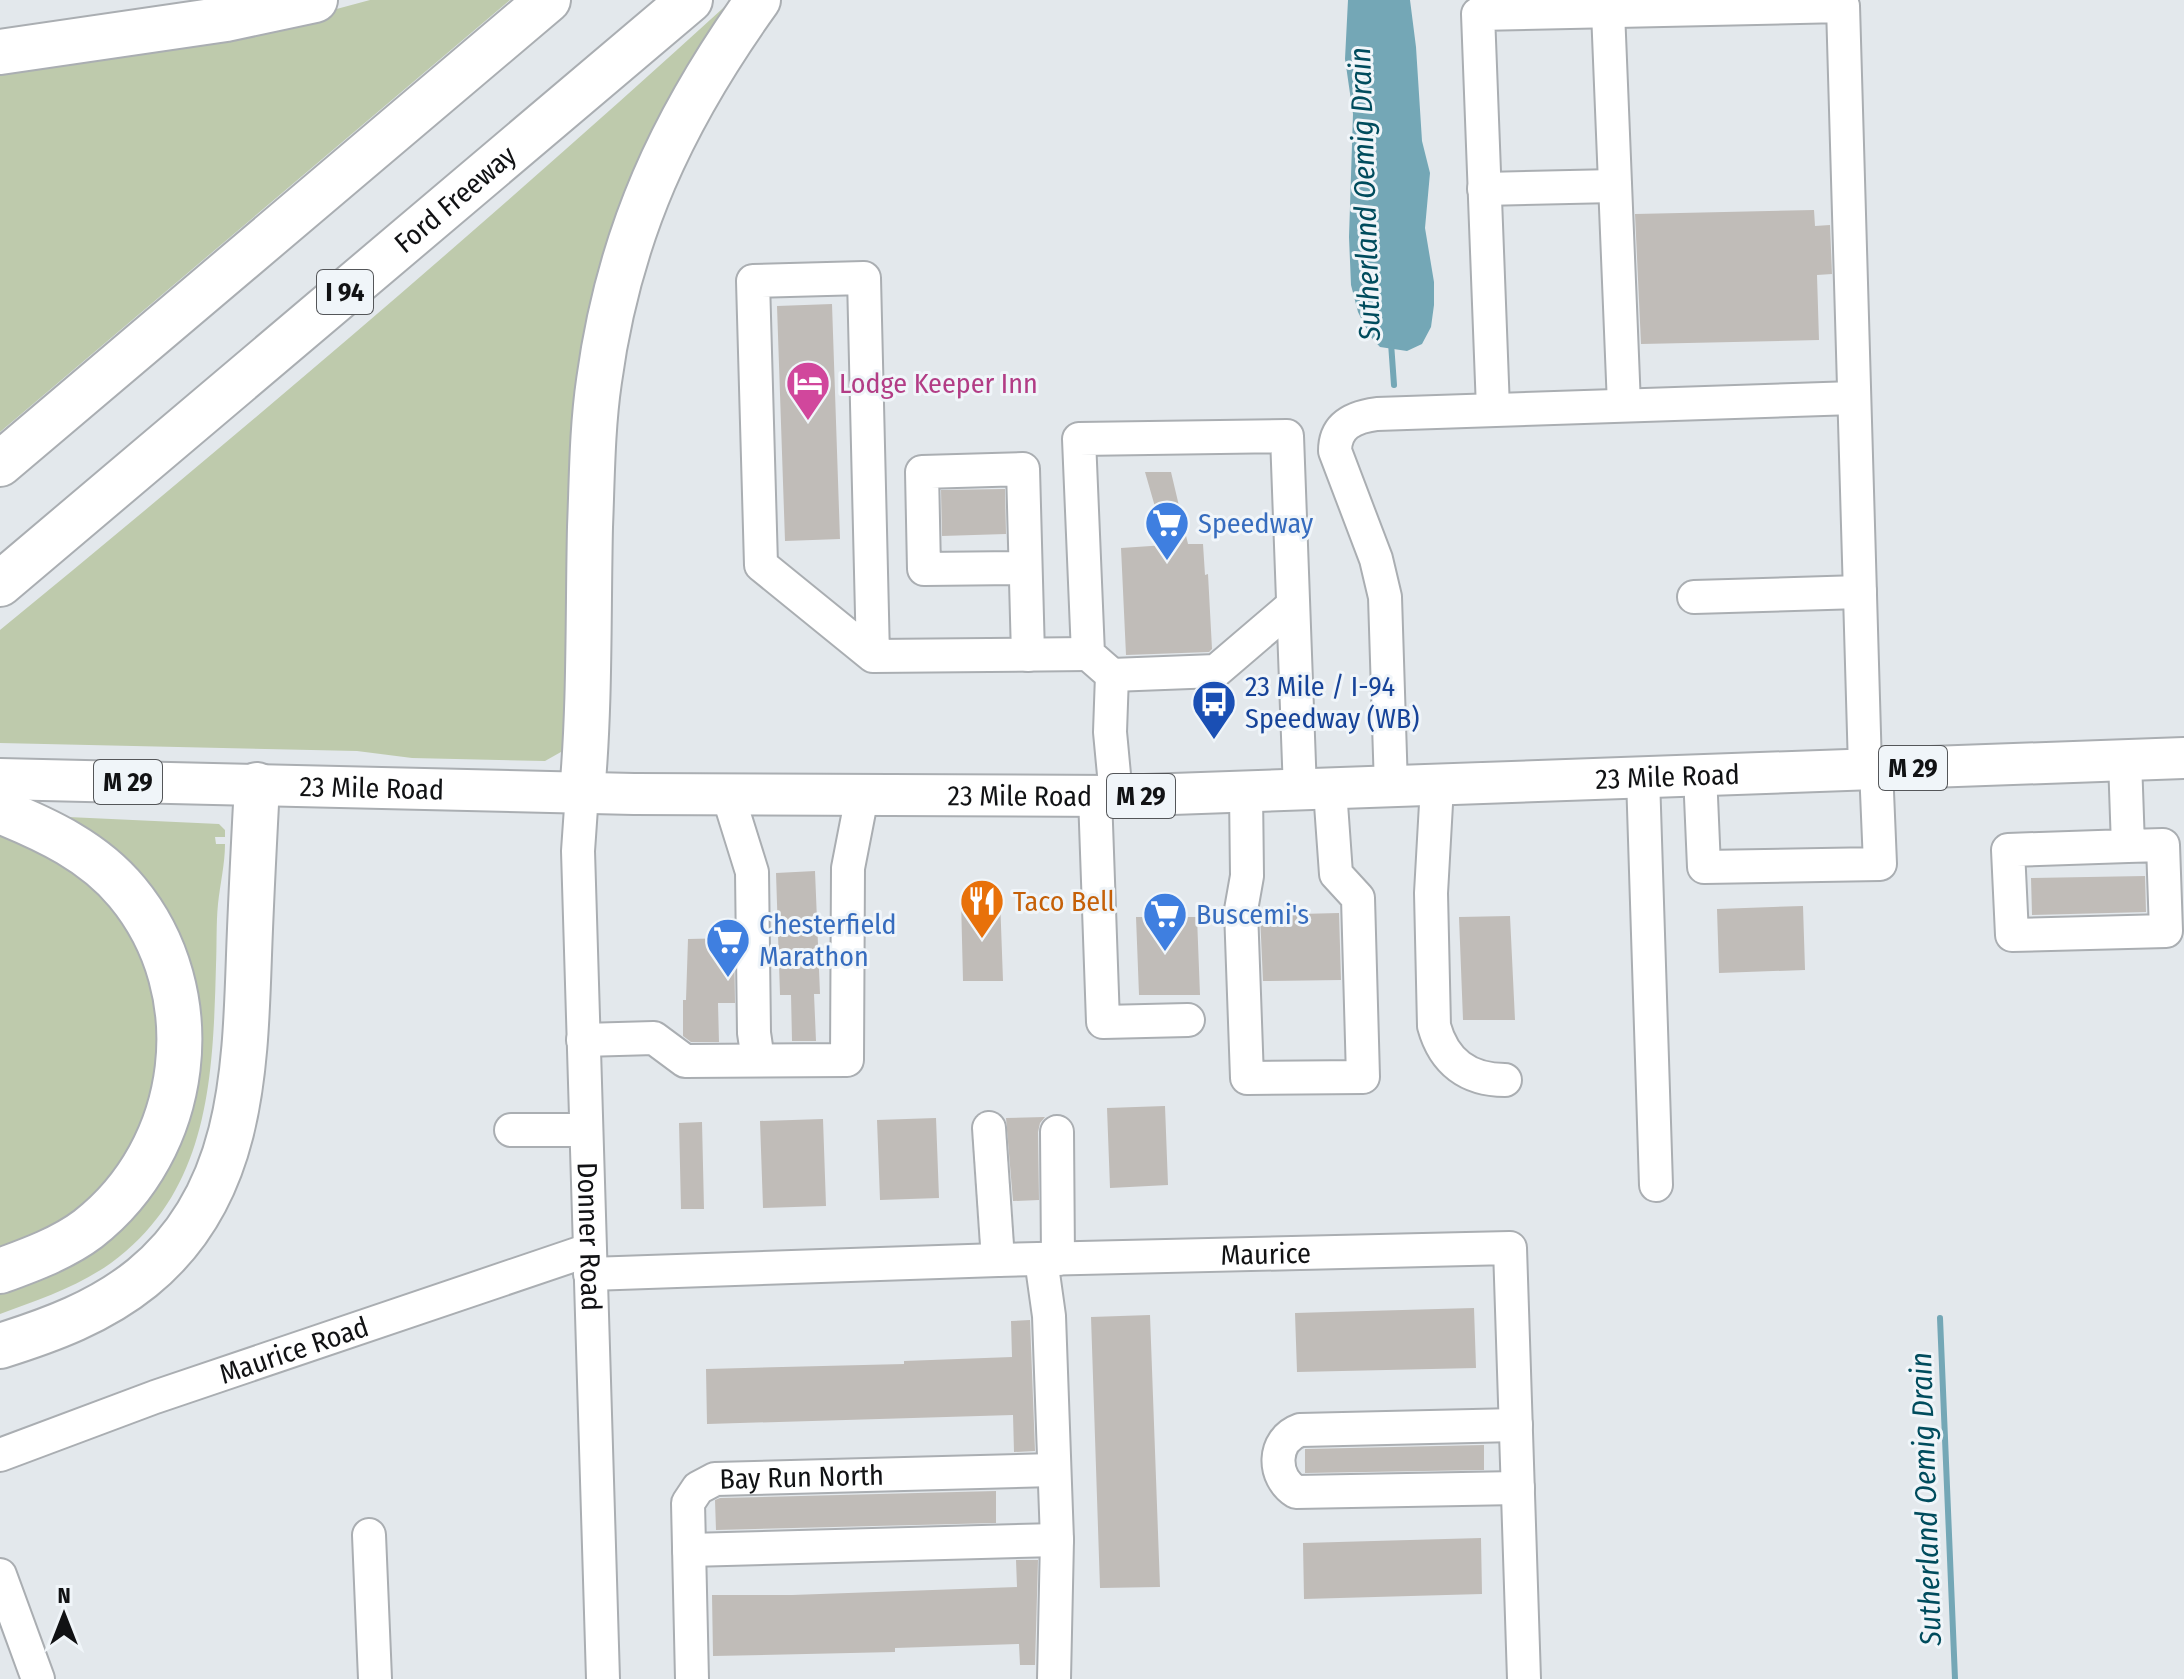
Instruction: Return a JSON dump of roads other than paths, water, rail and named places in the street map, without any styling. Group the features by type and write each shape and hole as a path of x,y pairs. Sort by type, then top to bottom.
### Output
{"highway":[{"path":"0,52 226,19 315,0"},
{"path":"0,464 548,0"},
{"name":"Ford Freeway","path":"0,584 690,0"},
{"path":"582,793 587,741 594,432 607,330 621,271 655,173 701,83 758,0"},
{"path":"0,1346 75,1320 142,1278 168,1254 187,1230 223,1161 235,1123 246,1048 257,785"},
{"path":"0,811 70,843 127,892 162,948 179,1012 181,1049 177,1085 168,1121 154,1151 118,1200 86,1230 57,1247 0,1271"}],"main road":[{"name":"23 Mile Road","path":"0,779 582,793 1105,796 2184,758"}],"street":[{"path":"1493,409 1478,14 1843,6 1860,592 1870,768 1880,864 1704,867 1700,774"},
{"path":"1608,11 1624,405"},
{"path":"1484,189 1615,186"},
{"path":"873,656 864,278 753,281 761,565 873,656 1088,654 1112,675 1216,671 1292,606"},
{"path":"1391,787 1385,597 1376,559 1335,451 1335,440 1350,420 1362,416 1493,409 1854,398"},
{"path":"1088,654 1079,439 1287,436 1292,606 1315,790 1336,874 1358,898 1363,1077 1247,1078 1241,910 1247,876 1246,792"},
{"path":"1025,568 1028,655"},
{"path":"1694,597 1860,592"},
{"path":"1112,675 1105,796 1103,1022 1188,1020"},
{"path":"2125,760 2128,846"},
{"path":"1643,777 1656,1185"},
{"path":"1437,786 1431,893 1434,1026 1439,1043 1450,1060 1459,1067 1488,1080 1505,1080"},
{"name":"Donner Road","path":"582,793 578,851 603,1679"},
{"path":"728,795 752,872 754,1033 758,1060"},
{"path":"583,1040 654,1038 685,1061 847,1060 848,868 862,796"},
{"path":"2163,845 2166,931 2012,935 2008,850 2128,846 2163,845"},
{"path":"989,1128 998,1260"},
{"path":"511,1130 586,1130"},
{"path":"1054,1679 1057,1540 1049,1316 1057,1132"},
{"name":"Maurice","path":"590,1262 998,1260 1510,1248 1524,1679"},
{"name":"Maurice Road","path":"0,1455 155,1397 590,1262"},
{"path":"1516,1425 1300,1430 1288,1434 1277,1469 1281,1479 1296,1492 1518,1488"},
{"name":"Bay Run North","path":"692,1679 688,1503 698,1488 715,1479 1053,1470"},
{"path":"369,1535 375,1679"},
{"path":"689,1550 1057,1540"},
{"path":"0,1575 38,1679"}],"water":[{"path":"1348,0 1410,0 1422,141 1430,173 1425,228 1434,282 1434,305 1431,327 1422,344 1407,351 1380,347 1370,336 1358,312 1351,285 1349,237 1353,114 1345,59"}],"waterway":[{"name":"Sutherland Oemig Drain","path":"1391,343 1394,385"},
{"name":"Sutherland Oemig Drain","path":"1940,1318 1955,1679"}],"place":[{"name":"Lodge Keeper Inn","path":"808,422"},
{"name":"Speedway","path":"1167,562"},
{"name":"23 Mile / I-94 Speedway (WB)","path":"1214,741"},
{"name":"Taco Bell","path":"982,940"},
{"name":"Buscemi's","path":"1165,953"},
{"name":"Chesterfield Marathon","path":"728,979"}]}
